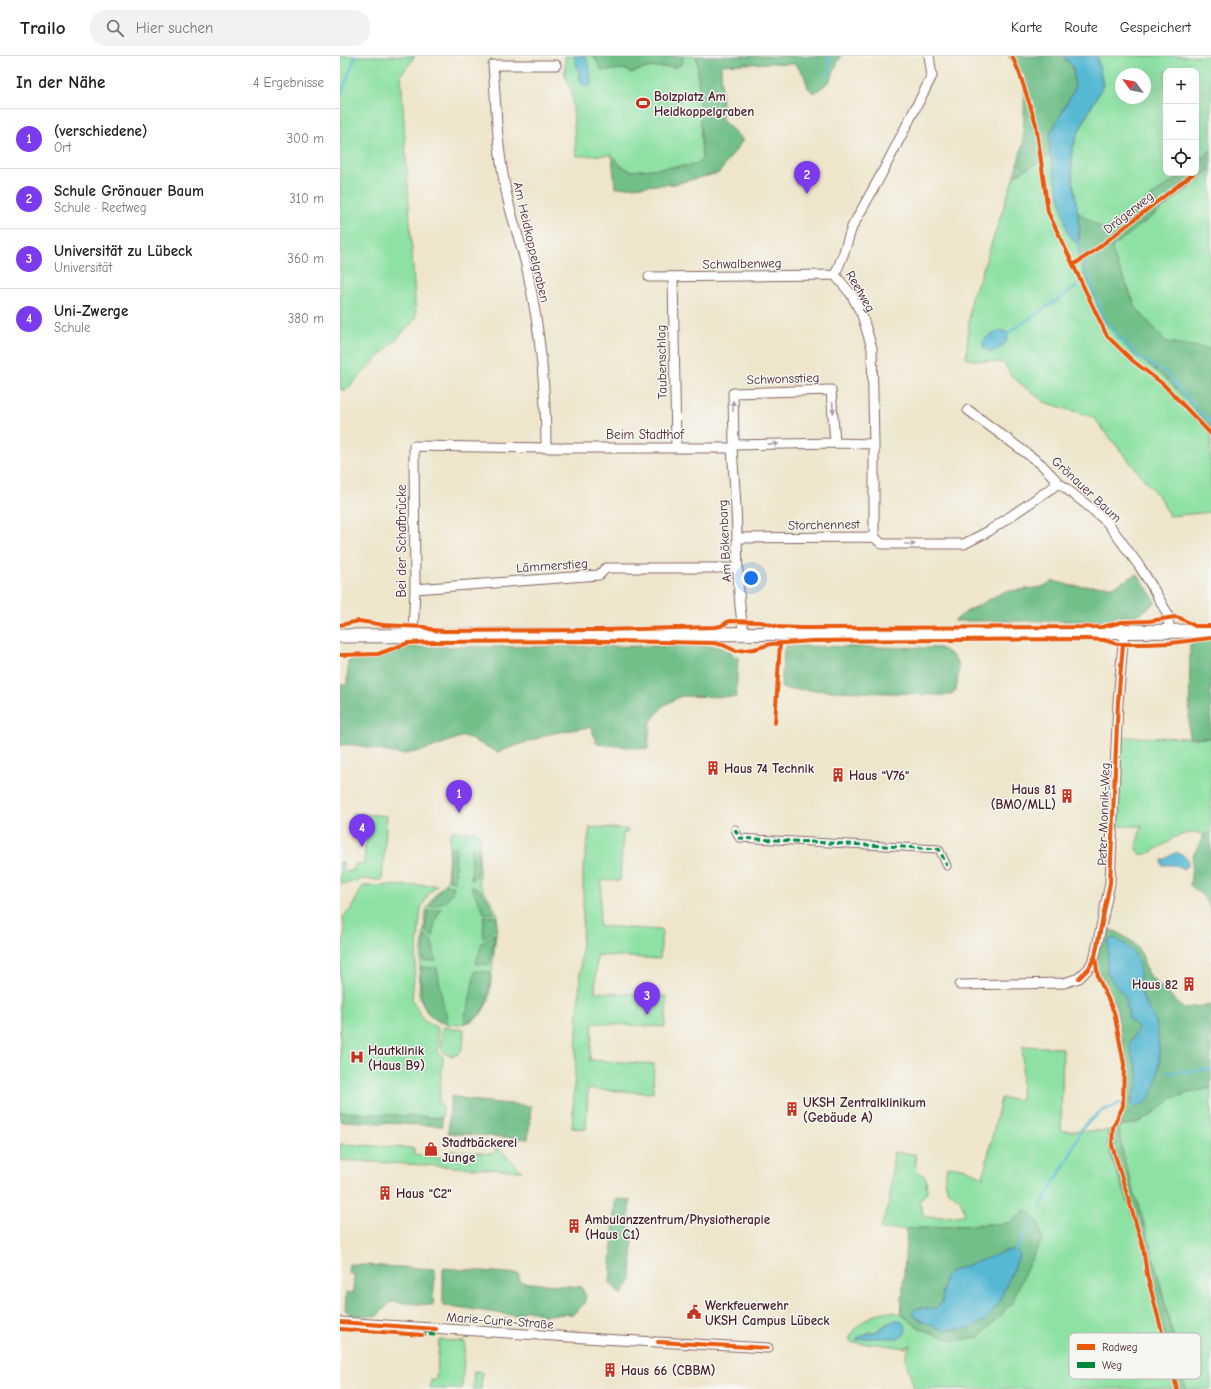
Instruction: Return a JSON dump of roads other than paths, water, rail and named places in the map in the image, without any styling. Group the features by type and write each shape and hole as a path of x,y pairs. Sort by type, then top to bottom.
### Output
{"main road":[{"path":"340,636 1211,631"}],"street":[{"name":"Reetweg","path":"874,537 872,348 862,314 851,294 835,274 844,255 852,227 881,175 932,76 929,56"},
{"name":"Am Heidkoppelgraben","path":"546,448 546,416 542,353 528,272 504,186 497,128 493,65 556,65"},
{"name":"Schwalbenweg","path":"649,277 835,274"},
{"name":"Taubenschlag","path":"673,277 676,447"},
{"name":"Schwonsstieg","path":"733,446 733,393 832,390 835,443"},
{"name":"Grönauer Baum","path":"968,410 1041,464 1060,483 1107,522 1153,588 1167,613 1170,632"},
{"name":"Beim Stadthof","path":"414,446 546,448 676,447 835,443 874,444"},
{"name":"Bei der Schafbrücke","path":"414,446 414,635"},
{"name":"Am Bökenbarg","path":"733,446 738,568 744,634"},
{"name":"Storchennest","path":"737,538 874,537 882,544 964,544 989,531 1060,483"},
{"name":"Lämmerstieg","path":"415,589 599,575 606,568 738,568"},
{"name":"Peter-Monnik-Weg","path":"960,986 1064,983 1079,978 1089,968 1095,956 1110,883 1118,702 1124,632"},
{"path":"735,830 738,838 938,849 947,866"},
{"name":"Marie-Curie-Straße","path":"340,1322 768,1348"}],"water":[{"path":"574,56 585,56 590,70 591,85 586,87 582,84"},
{"path":"1063,56 1097,56 1103,85 1081,128 1072,152 1072,175 1079,222 1078,245 1068,234 1050,155 1050,134 1075,88 1073,67"},
{"path":"1000,330 1008,333 1007,340 1000,348 990,352 984,348 983,342 986,338"},
{"path":"1177,852 1188,859 1188,866 1183,869 1174,865 1162,865 1162,860"},
{"path":"1114,938 1126,945 1135,955 1140,970 1143,997 1155,1021 1158,1035 1159,1058 1156,1083 1152,1094 1145,1102 1136,1108 1132,1105 1132,1102 1139,1075 1130,1047 1138,1027 1129,1019 1126,998 1114,984 1107,971 1108,941"},
{"path":"1015,1250 1020,1254 997,1306 985,1321 969,1328 942,1330 915,1317 913,1313 916,1308 934,1309 942,1303 944,1279 948,1273 1006,1251"},
{"path":"895,1320 900,1320 904,1324 906,1330 904,1335 898,1338 871,1338 856,1340 862,1335 879,1330"}],"waterway":[{"path":"340,96 356,56"},
{"path":"828,56 830,68 828,75"},
{"path":"1078,242 1103,319 1136,355 1166,373 1199,412 1211,422"},
{"path":"1008,333 1078,286"},
{"path":"1168,1073 1211,1069"},
{"path":"1040,1207 1069,1157 1082,1128 1101,1111 1121,1103"},
{"path":"1015,1250 1034,1221"}],"place":[{"name":"Bolzplatz Am Heidkoppelgraben","path":"643,103"},
{"name":"Schule Grönauer Baum","path":"807,194"},
{"name":"Haus 74 Technik","path":"713,768"},
{"name":"Haus \"V76\"","path":"838,775"},
{"name":"Haus 81 (BMO/MLL)","path":"1067,796"},
{"name":"(verschiedene)","path":"459,813"},
{"name":"Uni-Zwerge","path":"362,847"},
{"name":"Haus 82","path":"1189,984"},
{"name":"Universität zu Lübeck","path":"647,1015"},
{"name":"Hautklinik (Haus B9)","path":"357,1057"},
{"name":"UKSH Zentralklinikum (Gebäude A)","path":"792,1109"},
{"name":"Stadtbäckerei Junge","path":"431,1149"},
{"name":"Haus \"C2\"","path":"385,1193"},
{"name":"Ambulanzzentrum/Physiotherapie (Haus C1)","path":"574,1226"},
{"name":"Werkfeuerwehr UKSH Campus Lübeck","path":"694,1312"},
{"name":"Haus 66 (CBBM)","path":"610,1370"}]}
